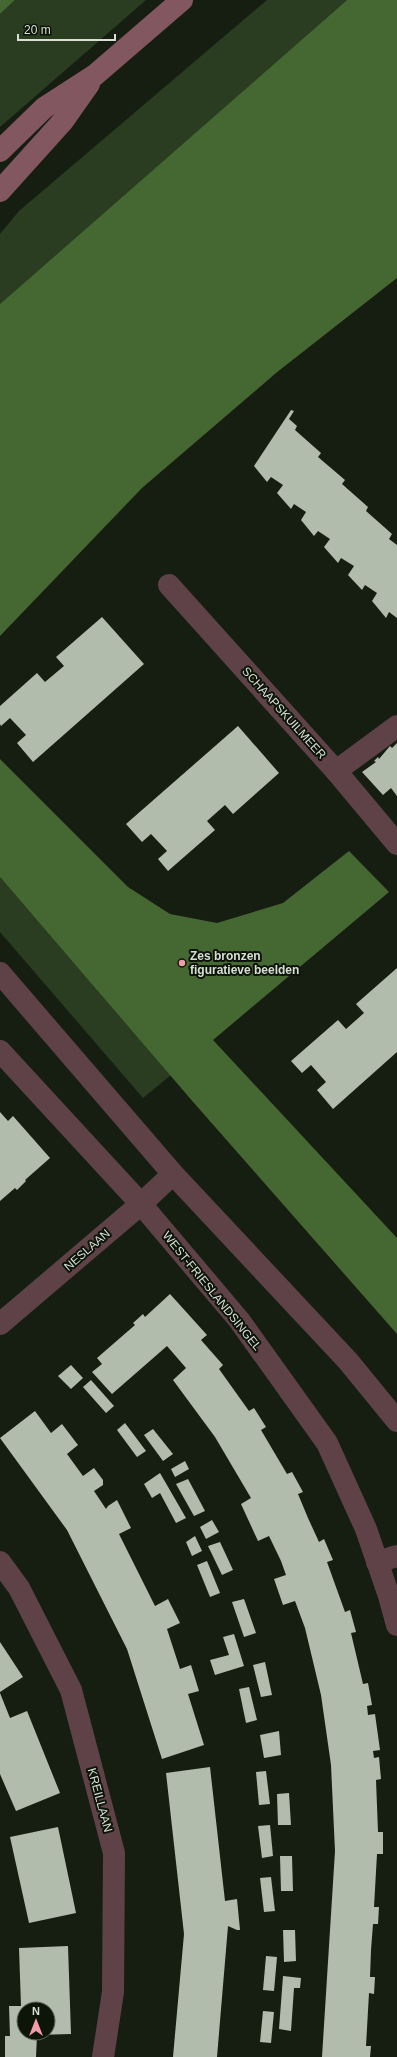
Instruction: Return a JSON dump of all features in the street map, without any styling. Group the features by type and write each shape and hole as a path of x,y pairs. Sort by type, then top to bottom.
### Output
{"main road":[{"path":"0,151 44,108 95,75 182,0"},
{"path":"0,191 63,121 95,75"}],"street":[{"name":"SCHAAPSKUILMEER","path":"169,585 336,771 397,844"},
{"path":"336,771 397,726"},
{"path":"0,972 172,1174 348,1361 397,1421"},
{"name":"WEST-FRIESLANDSINGEL","path":"0,1051 141,1204 238,1320 327,1443 366,1529 387,1559 397,1626"},
{"name":"NESLAAN","path":"0,1324 141,1204 172,1174"},
{"name":"KREILLAAN","path":"0,1562 19,1588 71,1690 114,1853 113,1992 103,2057"}],"shaded area":[{"path":"0,0 15,0 0,14"},
{"path":"15,0 146,0 0,127 0,14"},
{"path":"267,0 347,0 0,304 0,234 19,211"},
{"path":"347,0 397,0 397,278 276,373 142,488 0,636 0,304"},
{"path":"0,759 128,887 170,914 217,923 283,903 349,851 389,892 213,1040 397,1238 397,1334 194,1103 0,877"},
{"path":"0,877 171,1075 143,1098 0,932"}],"building":[{"path":"291,410 294,411 289,419 297,426 295,430 321,453 318,457 345,480 342,484 368,507 366,511 392,534 389,539 397,545 397,618 389,612 386,618 372,601 377,593 365,585 362,590 348,575 354,566 341,558 338,563 324,547 330,539 318,531 314,536 301,520 306,512 294,504 291,509 277,493 283,485 271,477 267,482 254,466"},
{"path":"102,617 144,664 33,762 17,743 26,735 10,718 1,726 0,706 37,673 45,682 64,666 56,657"},
{"path":"238,726 279,773 233,814 225,805 207,821 215,830 168,871 158,859 167,851 151,834 142,842 126,824"},
{"path":"397,743 397,796 391,788 383,795 362,772 376,762 374,761 378,757 379,759 390,746 392,748"},
{"path":"397,968 397,1052 333,1109 317,1090 326,1082 311,1065 302,1073 291,1061 338,1020 346,1029 364,1013 356,1004"},
{"path":"0,1112 8,1121 13,1116 50,1158 25,1180 26,1181 17,1190 15,1188 0,1201"},
{"path":"170,1294 207,1335 201,1340 223,1365 219,1369 249,1411 254,1408 266,1427 261,1430 287,1474 292,1472 303,1492 298,1494 319,1542 324,1539 333,1560 327,1562 345,1612 350,1610 356,1632 351,1633 363,1684 368,1683 372,1705 367,1706 368,1715 375,1714 380,1750 373,1751 374,1758 379,1757 381,1779 376,1780 378,1832 383,1832 383,1854 377,1854 374,1907 379,1907 378,1924 373,1924 371,1950 370,1977 375,1977 374,1994 369,1993 366,2046 371,2046 370,2057 322,2057 335,1851 331,1765 321,1695 305,1628 295,1601 283,1605 274,1579 286,1575 281,1561 269,1536 258,1541 241,1504 251,1498 215,1437 173,1380 186,1368 167,1346 112,1394 92,1372 102,1364 97,1358 135,1325 133,1323 143,1314 145,1317"},
{"path":"71,1365 83,1378 71,1389 58,1376"},
{"path":"91,1380 114,1406 106,1413 83,1387"},
{"path":"35,1411 51,1433 62,1424 78,1445 67,1454 83,1476 94,1468 103,1480 103,1485 94,1491 106,1509 117,1500 131,1528 119,1534 155,1606 168,1599 180,1623 167,1629 180,1669 191,1665 199,1691 188,1694 204,1745 162,1759 127,1649 67,1530 0,1438"},
{"path":"125,1423 146,1451 137,1457 117,1430"},
{"path":"153,1429 173,1454 163,1461 144,1435"},
{"path":"185,1461 189,1469 175,1477 171,1469"},
{"path":"160,1473 186,1518 176,1523 160,1493 152,1498 144,1484"},
{"path":"188,1479 205,1511 194,1516 176,1484"},
{"path":"212,1520 219,1532 206,1539 200,1527"},
{"path":"195,1536 202,1551 192,1556 186,1542"},
{"path":"220,1542 233,1570 222,1575 208,1546"},
{"path":"207,1561 220,1593 210,1597 197,1565"},
{"path":"244,1599 256,1633 244,1637 232,1602"},
{"path":"234,1634 244,1666 215,1675 210,1660 229,1655 223,1637"},
{"path":"0,1642 23,1677 0,1692"},
{"path":"265,1662 272,1695 261,1697 253,1665"},
{"path":"249,1687 257,1720 246,1723 239,1689"},
{"path":"0,1693 10,1718 27,1711 60,1793 16,1811 0,1774"},
{"path":"279,1731 281,1755 264,1758 260,1735"},
{"path":"210,1767 225,1901 237,1899 240,1930 228,1926 217,2057 173,2057 184,1934 166,1773"},
{"path":"266,1771 270,1804 259,1805 256,1772"},
{"path":"289,1793 291,1825 278,1825 277,1794"},
{"path":"270,1825 273,1856 262,1858 258,1826"},
{"path":"58,1827 76,1913 29,1923 10,1837"},
{"path":"280,1856 292,1856 293,1891 281,1891"},
{"path":"271,1877 275,1911 264,1912 260,1878"},
{"path":"283,1930 295,1930 296,1961 284,1962"},
{"path":"68,1946 71,2034 56,2034 56,2001 21,2001 19,1948"},
{"path":"266,1956 277,1957 274,1991 263,1990"},
{"path":"283,1976 301,1978 300,1988 294,1988 291,2031 279,2029"},
{"path":"9,2006 16,2006 16,2041 37,2041 36,2057 5,2057 5,2036 10,2036"},
{"path":"263,2011 274,2012 271,2043 260,2042"}],"place":[{"name":"Zes bronzen figuratieve beelden","path":"182,963"}]}
